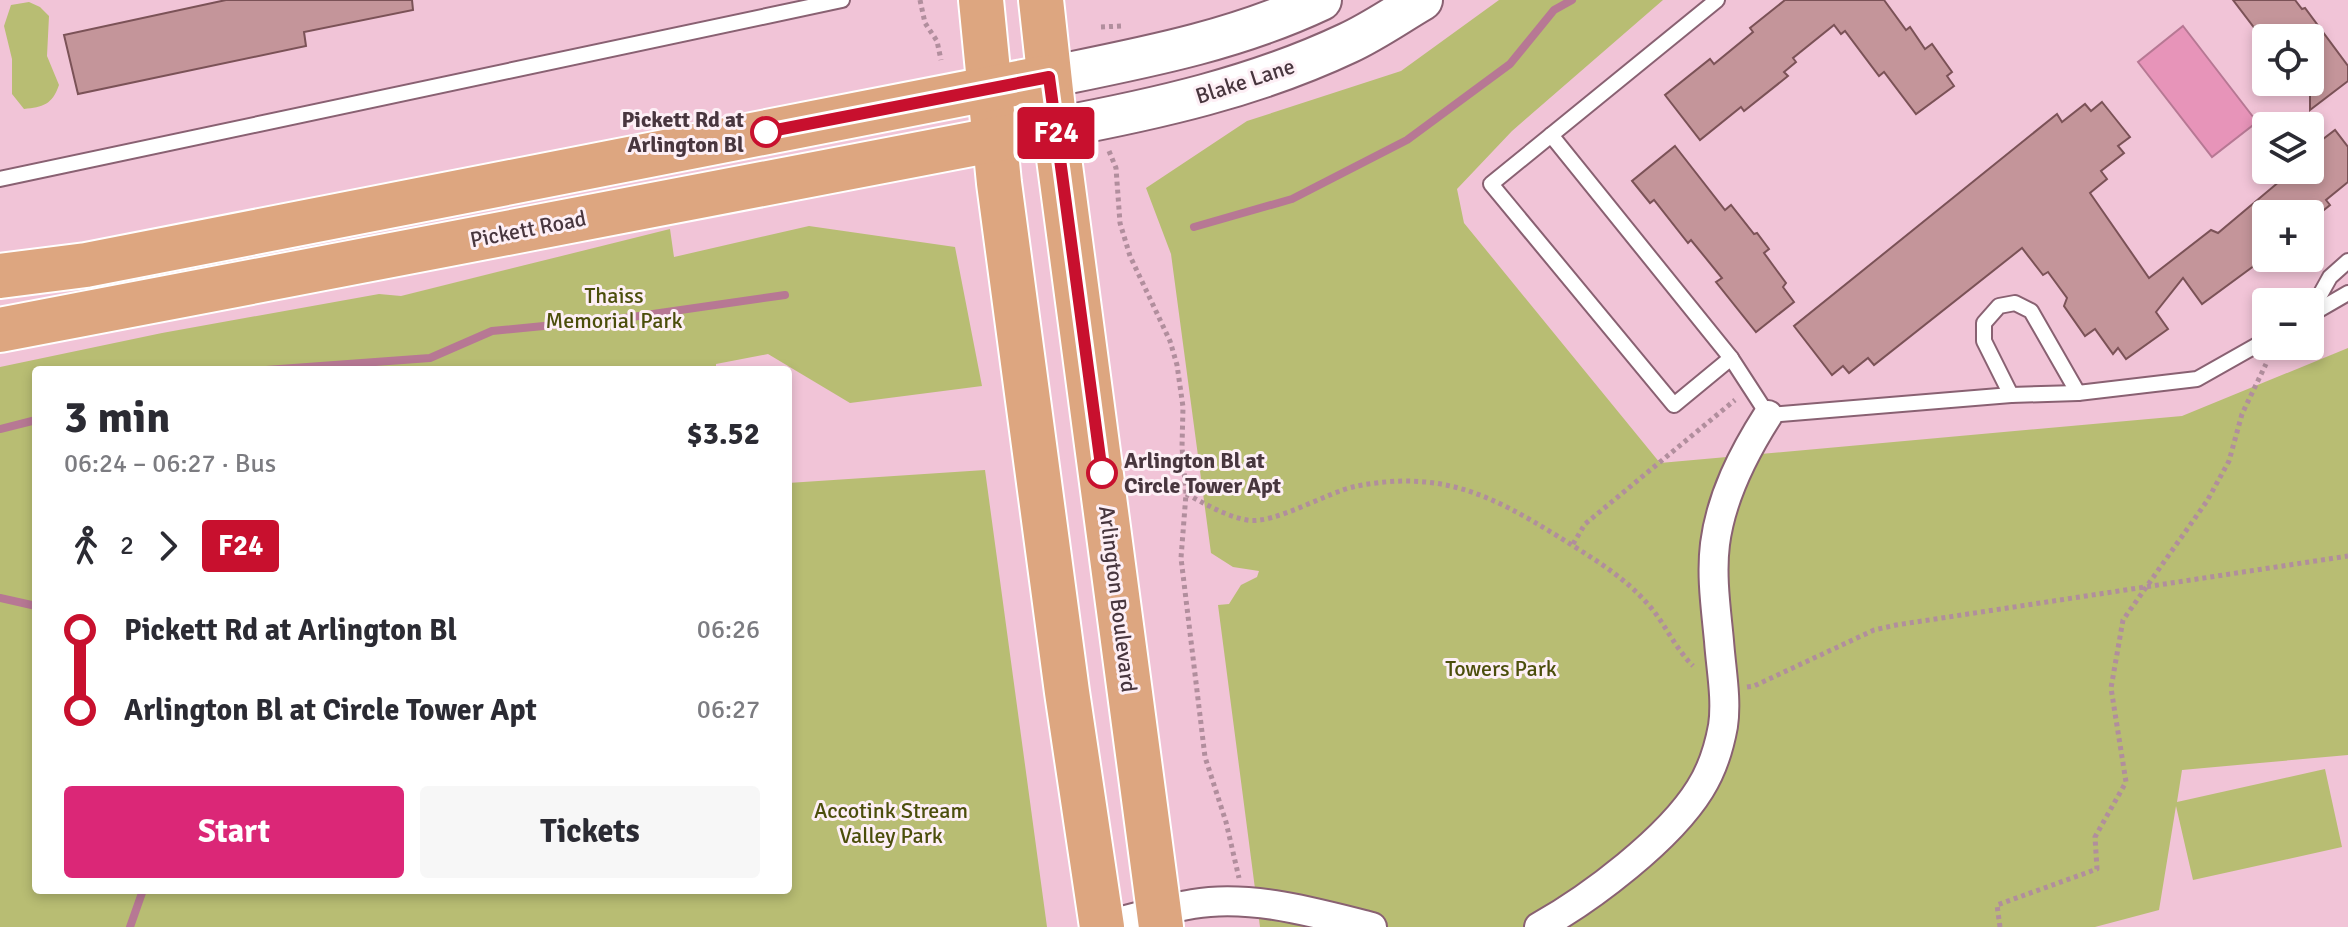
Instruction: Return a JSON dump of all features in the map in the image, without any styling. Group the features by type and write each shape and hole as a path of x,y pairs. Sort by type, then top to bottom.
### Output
{"main road":[{"path":"981,0 994,138 1065,676 1102,926"},
{"name":"Arlington Boulevard","path":"1041,0 1055,128 1160,920"},
{"path":"0,276 86,265 1169,53 1270,22 1321,0"},
{"name":"Blake Lane","path":"1055,128 1137,113 1253,81 1350,42 1422,0"},
{"name":"Pickett Road","path":"0,330 1055,128"}],"street":[{"path":"1539,927 1597,889 1654,841 1679,817 1710,771 1720,738 1724,708 1714,589 1719,519 1731,482 1768,415"},
{"path":"1102,926 1160,920 1195,903 1244,903 1280,907 1372,927"}],"lane":[{"path":"0,179 842,0"},
{"path":"1717,0 1491,184 1674,405 1731,358"},
{"path":"1551,135 1731,358 1768,415 2011,395 2078,393 2197,379 2252,349"},
{"path":"2324,288 2330,277 2348,261"},
{"path":"2324,306 2348,293"},
{"path":"2011,395 1984,341 1984,323 1999,306 2015,303 2031,311 2078,393"}],"path":[{"path":"920,0 925,23 937,41 941,60"},
{"path":"1109,151 1116,168 1120,223 1130,256 1170,341 1177,365 1183,407 1186,494 1181,558 1205,757 1226,822 1244,903"},
{"path":"2000,927 1997,905 2097,869 2095,837 2126,782 2111,688 2123,620 2207,501 2229,461 2242,414 2266,360"},
{"path":"1573,544 1585,524 1751,387"},
{"path":"1186,494 1221,512 1250,521 1274,517 1328,494 1357,486 1391,482 1459,486 1510,507 1573,544 1636,592 1649,605 1685,657 1723,690 1754,686 1865,634 1896,625 2348,556"}],"green space":[{"name":"Towers Park","path":"1499,0 1663,0 1512,131 1457,189 1464,223 1660,463 2182,416 2348,348 2348,755 2182,770 2177,802 2325,769 2342,847 2193,880 2176,806 2159,910 2095,927 1260,927 1218,605 1229,604 1241,585 1257,577 1259,571 1233,567 1211,553 1171,254 1146,188 1247,121 1401,71"},
{"path":"29,2 49,16 47,56 59,85 46,104 24,109 12,94 12,59 4,26 11,5"},
{"path":"809,226 955,247 982,386 850,403 768,354 716,366 32,366 32,894 792,894 792,483 985,470 1047,927 0,927 0,367 162,333 379,294 401,296 670,229 674,257"}],"shaded area":[{"path":"2183,26 2252,116 2252,126 2212,157 2138,62"}],"building":[{"path":"226,0 412,0 413,10 304,32 306,46 78,94 64,35"},
{"path":"1785,0 1884,0 1906,30 1910,27 1925,49 1932,44 1952,72 1947,76 1954,86 1916,114 1884,72 1879,76 1845,31 1841,34 1834,25 1793,58 1796,62 1784,72 1788,76 1744,111 1741,107 1700,140 1665,95 1710,59 1714,64 1753,32 1750,28"},
{"path":"2233,0 2295,0 2317,24 2252,24"},
{"path":"2324,34 2348,66 2348,81 2310,110 2310,96 2324,96"},
{"path":"2102,102 2130,137 2118,146 2124,153 2101,171 2107,179 2090,193 2149,278 2211,230 2218,233 2252,204 2252,267 2202,304 2183,278 2156,312 2168,329 2126,359 2118,348 2113,354 2095,329 2085,336 2064,306 2067,298 2048,272 2043,275 2022,248 1874,365 1868,358 1849,373 1843,366 1832,375 1794,326 2057,114 2062,122 2085,104 2091,111"},
{"path":"2335,130 2348,147 2348,182 2326,200 2330,205 2324,210 2324,200 2257,200 2276,184 2324,184 2324,138"},
{"path":"1675,146 1725,210 1731,205 1754,234 1757,233 1769,249 1764,253 1786,283 1783,287 1794,302 1756,332 1716,282 1722,278 1691,240 1688,243 1654,200 1650,203 1632,181"}],"waterway":[{"path":"1194,227 1292,199 1407,140 1510,64 1554,10 1572,0"},
{"path":"321,366 430,358 492,331 625,318 785,295"},
{"path":"0,429 32,421"},
{"path":"0,598 32,605"},
{"path":"130,927 142,894"}],"bus line":[{"name":"F24","path":"766,132 1049,77 1102,473"}],"place":[{"name":"Pickett Rd at Arlington Bl","path":"766,132"},
{"name":"Arlington Bl at Circle Tower Apt","path":"1102,473"}],"park label":[{"name":"Thaiss Memorial Park","path":"614,308"},
{"name":"Accotink Stream Valley Park","path":"891,822"}]}
